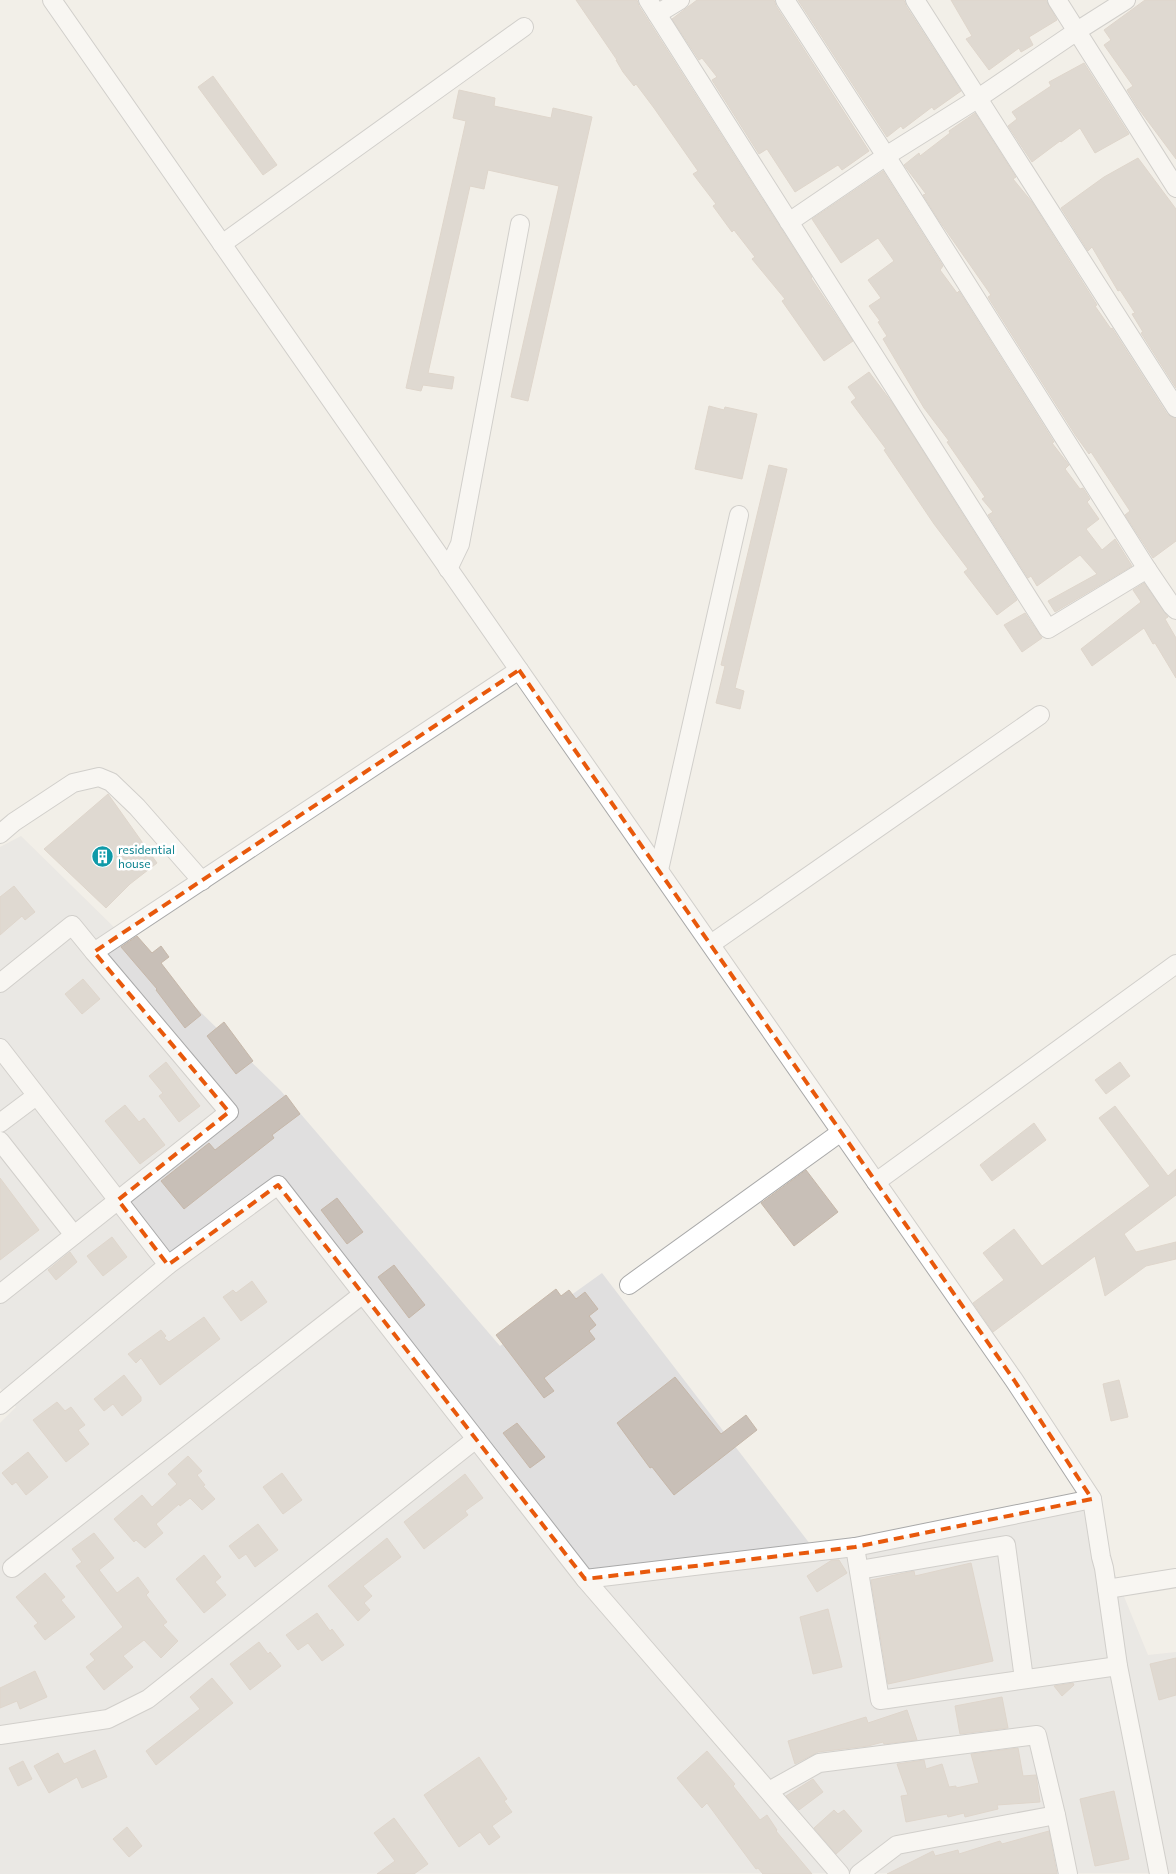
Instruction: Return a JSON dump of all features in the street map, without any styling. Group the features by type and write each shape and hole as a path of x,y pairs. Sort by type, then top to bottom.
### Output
{"street":[{"path":"52,0 1014,1380 1092,1499 1118,1666 1159,1874"},
{"path":"680,0 652,7 1048,629 1147,569"},
{"path":"785,0 1147,569 1176,610"},
{"path":"915,0 1176,408"},
{"path":"1057,0 1176,188"},
{"path":"789,222 886,156 977,99 1126,0"},
{"path":"222,244 524,27"},
{"path":"448,569 460,544 520,224"},
{"path":"658,870 739,515"},
{"path":"94,952 519,670"},
{"path":"711,944 1040,716"},
{"path":"0,834 14,822 73,783 99,777 111,782 136,806 202,881"},
{"path":"0,983 72,925 229,1112 74,1235 2,1288"},
{"path":"876,1182 1176,964"},
{"path":"0,1048 168,1266"},
{"path":"0,1123 36,1096"},
{"path":"629,1285 841,1132"},
{"path":"0,1141 74,1235"},
{"path":"0,1405 168,1266 278,1185 585,1579 840,1874"},
{"path":"12,1568 363,1294"},
{"path":"0,1735 108,1720 148,1699 476,1439"},
{"path":"585,1579 855,1547 1092,1499"},
{"path":"859,1570 1006,1545 1024,1679"},
{"path":"855,1547 880,1700 1118,1666"},
{"path":"1107,1589 1176,1578"},
{"path":"769,1791 819,1763 1037,1735 1068,1874"},
{"path":"859,1874 897,1845 1056,1815"}],"highlighted area":[{"path":"519,670 1014,1380 1092,1499 855,1547 585,1579 278,1185 168,1265 118,1200 229,1112 94,952"}],"shaded area":[{"path":"21,836 281,1091 500,1346 602,1273 820,1557 1086,1504 1148,1655 1176,1652 1176,1873 0,1874 0,1423 16,1407 0,1388 0,847"}],"building":[{"path":"576,0 637,0 811,278 853,341 824,361 782,301 785,299 752,259 755,257 734,230 732,232 713,206 716,204 693,174 698,171 636,84 634,86 623,72 617,60"},
{"path":"697,0 774,0 776,6 869,151 842,170 838,165 795,192 767,149 759,154 712,80 717,77 702,58 699,60 672,19"},
{"path":"798,0 904,0 961,91 934,110 932,107 903,129 901,126 887,137"},
{"path":"951,0 1046,0 1057,20 1029,37 1033,45 1021,52 1019,48 989,70 966,39 972,36"},
{"path":"1145,0 1176,0 1176,159 1138,108 1127,90 1133,86 1104,45 1111,40 1104,30"},
{"path":"1084,63 1129,134 1095,153 1080,128 1032,162 1008,126 1017,119 1012,112 1051,86 1049,82"},
{"path":"213,76 277,165 263,175 198,87"},
{"path":"459,90 495,98 494,106 551,118 553,108 592,117 528,401 511,397 559,186 488,170 484,189 470,186 428,373 454,377 452,389 423,385 421,391 406,388 466,121 453,118"},
{"path":"975,113 1016,177 1013,179 1032,202 1097,305 1095,306 1112,328 1167,414 1176,419 1176,541 1153,558 1125,515 1130,511 1091,452 1089,454 1076,436 988,297 991,295 938,219 923,195 926,194 904,165 919,153 920,156 950,133 949,131"},
{"path":"1138,158 1176,209 1176,388 1141,333 1143,332 1132,314 1135,313 1120,290 1118,291 1092,247 1088,251 1061,208 1104,177"},
{"path":"883,171 943,266 940,270 957,293 959,291 1054,442 1052,443 1069,465 1065,469 1080,489 1083,488 1090,499 1087,502 1099,519 1086,529 1102,550 1115,539 1132,566 1055,612 1048,601 1097,574 1080,555 1037,586 1031,576 1028,578 988,515 993,512 982,499 985,497 947,442 949,441 924,408 883,339 887,336 878,322 880,321 869,306 881,298 868,280 894,261 878,238 841,263 812,219"},
{"path":"869,372 893,404 1017,600 997,615 964,572 968,569 934,524 884,450 886,449 851,402 856,398 848,387"},
{"path":"709,406 724,410 725,407 757,414 742,479 695,469"},
{"path":"769,465 787,469 735,688 744,691 740,709 716,703 725,666 721,665"},
{"path":"1144,583 1168,617 1165,619 1176,638 1176,678 1144,628 1092,666 1081,649 1141,602 1133,590"},
{"path":"1025,613 1042,638 1022,652 1004,625"},
{"name":"residential house","path":"108,794 157,863 130,884 106,908 44,849"},
{"path":"14,886 35,912 25,920 22,916 0,935 0,897"},
{"path":"137,936 152,953 161,946 169,957 161,963 201,1015 185,1028 157,989 121,947"},
{"path":"83,979 100,999 82,1014 65,994"},
{"path":"224,1022 253,1061 236,1074 207,1036"},
{"path":"166,1062 200,1106 179,1122 159,1096 163,1093 149,1076"},
{"path":"1120,1062 1130,1076 1106,1094 1095,1080"},
{"path":"286,1095 300,1114 272,1135 274,1138 184,1209 161,1181 209,1143 215,1150"},
{"path":"125,1105 139,1122 144,1118 165,1145 140,1164 105,1121"},
{"path":"1115,1106 1168,1176 1176,1169 1176,1195 1124,1234 1136,1252 1176,1242 1176,1259 1146,1266 1105,1296 1095,1256 993,1332 973,1303 1004,1280 983,1253 1014,1229 1042,1266 1150,1186 1099,1118"},
{"path":"1034,1123 1046,1140 992,1181 980,1165"},
{"path":"806,1170 838,1212 794,1246 761,1203"},
{"path":"0,1178 39,1230 0,1260"},
{"path":"337,1198 363,1232 347,1244 321,1210"},
{"path":"112,1237 127,1257 103,1276 87,1256"},
{"path":"70,1252 77,1262 56,1280 48,1270"},
{"path":"394,1265 425,1305 409,1318 378,1277"},
{"path":"252,1281 267,1302 241,1321 223,1297 233,1290 236,1293"},
{"path":"556,1289 561,1296 569,1290 576,1299 585,1292 598,1309 589,1316 596,1325 589,1331 595,1339 544,1378 554,1391 544,1398 496,1335"},
{"path":"204,1317 220,1339 160,1385 141,1358 136,1363 128,1354 161,1330 166,1336 164,1338 169,1342"},
{"path":"124,1375 141,1397 141,1401 122,1416 113,1404 104,1411 94,1399"},
{"path":"675,1377 721,1434 746,1415 757,1430 674,1495 652,1467 650,1468 617,1423"},
{"path":"1119,1380 1128,1417 1111,1421 1103,1384"},
{"path":"57,1402 65,1411 71,1407 85,1425 78,1430 89,1444 66,1462 33,1420"},
{"path":"517,1423 545,1457 530,1468 503,1433"},
{"path":"28,1452 48,1477 26,1495 16,1482 12,1485 2,1473"},
{"path":"188,1456 202,1471 197,1475 205,1485 203,1486 215,1499 202,1510 190,1498 180,1506 179,1504 156,1524 163,1533 145,1548 136,1540 134,1542 114,1519 142,1495 152,1507 177,1484 168,1474"},
{"path":"282,1473 302,1500 283,1514 263,1487"},
{"path":"465,1474 483,1498 465,1511 468,1515 424,1549 404,1522"},
{"path":"258,1524 278,1550 255,1567 246,1554 239,1559 229,1546"},
{"path":"94,1533 114,1558 99,1570 117,1593 138,1577 149,1592 146,1595 167,1622 163,1625 178,1641 161,1658 144,1640 123,1656 133,1667 104,1690 86,1667 95,1660 90,1654 123,1627 76,1566 82,1562 72,1549"},
{"path":"387,1538 401,1557 363,1586 372,1596 364,1603 370,1610 358,1621 328,1586"},
{"path":"204,1555 221,1577 215,1582 226,1595 204,1613 176,1579"},
{"path":"832,1560 839,1560 847,1573 817,1592 807,1576"},
{"path":"971,1563 993,1661 888,1684 871,1580 914,1571 915,1576"},
{"path":"45,1573 65,1597 61,1600 75,1617 45,1640 34,1626 38,1623 16,1597"},
{"path":"828,1609 842,1667 813,1674 800,1617"},
{"path":"317,1613 330,1631 332,1629 344,1645 322,1661 308,1643 298,1650 286,1635"},
{"path":"259,1642 281,1666 250,1690 230,1664"},
{"path":"1176,1658 1176,1695 1159,1700 1150,1664"},
{"path":"35,1671 47,1697 20,1709 17,1701 0,1708 0,1688"},
{"path":"212,1678 233,1703 156,1765 146,1751 200,1709 190,1697"},
{"path":"1073,1683 1074,1685 1062,1696 1054,1686"},
{"path":"1002,1697 1008,1728 960,1734 955,1706"},
{"path":"907,1710 917,1740 884,1744 883,1742 868,1746 818,1752 795,1764 788,1741 866,1717 868,1723"},
{"path":"1018,1748 1023,1776 1036,1775 1040,1802 997,1805 998,1809 965,1817 964,1813 948,1817 947,1814 906,1822 901,1796 908,1795 897,1764 924,1760 926,1769 942,1764 949,1787 956,1786 956,1788 979,1783 971,1754"},
{"path":"95,1750 107,1777 82,1788 77,1777 49,1793 34,1766 58,1753 64,1764"},
{"path":"707,1751 735,1784 733,1786 760,1820 767,1815 776,1831 812,1874 763,1874 758,1868 756,1869 707,1803 702,1808 677,1778"},
{"path":"479,1757 507,1799 504,1801 512,1812 492,1826 500,1837 489,1845 480,1832 459,1847 424,1795"},
{"path":"23,1761 32,1779 18,1786 9,1768"},
{"path":"813,1779 823,1792 799,1810 786,1796"},
{"path":"1114,1791 1129,1859 1095,1866 1080,1799"},
{"path":"834,1810 838,1814 844,1810 862,1831 836,1854 814,1828"},
{"path":"394,1818 428,1864 414,1874 377,1874 395,1861 374,1833"},
{"path":"127,1827 142,1846 129,1857 113,1839"},
{"path":"1049,1831 1057,1874 887,1874 933,1851 935,1856 958,1850 959,1854 1000,1841 1002,1844"}],"place":[{"name":"residential house","path":"102,856"}]}
